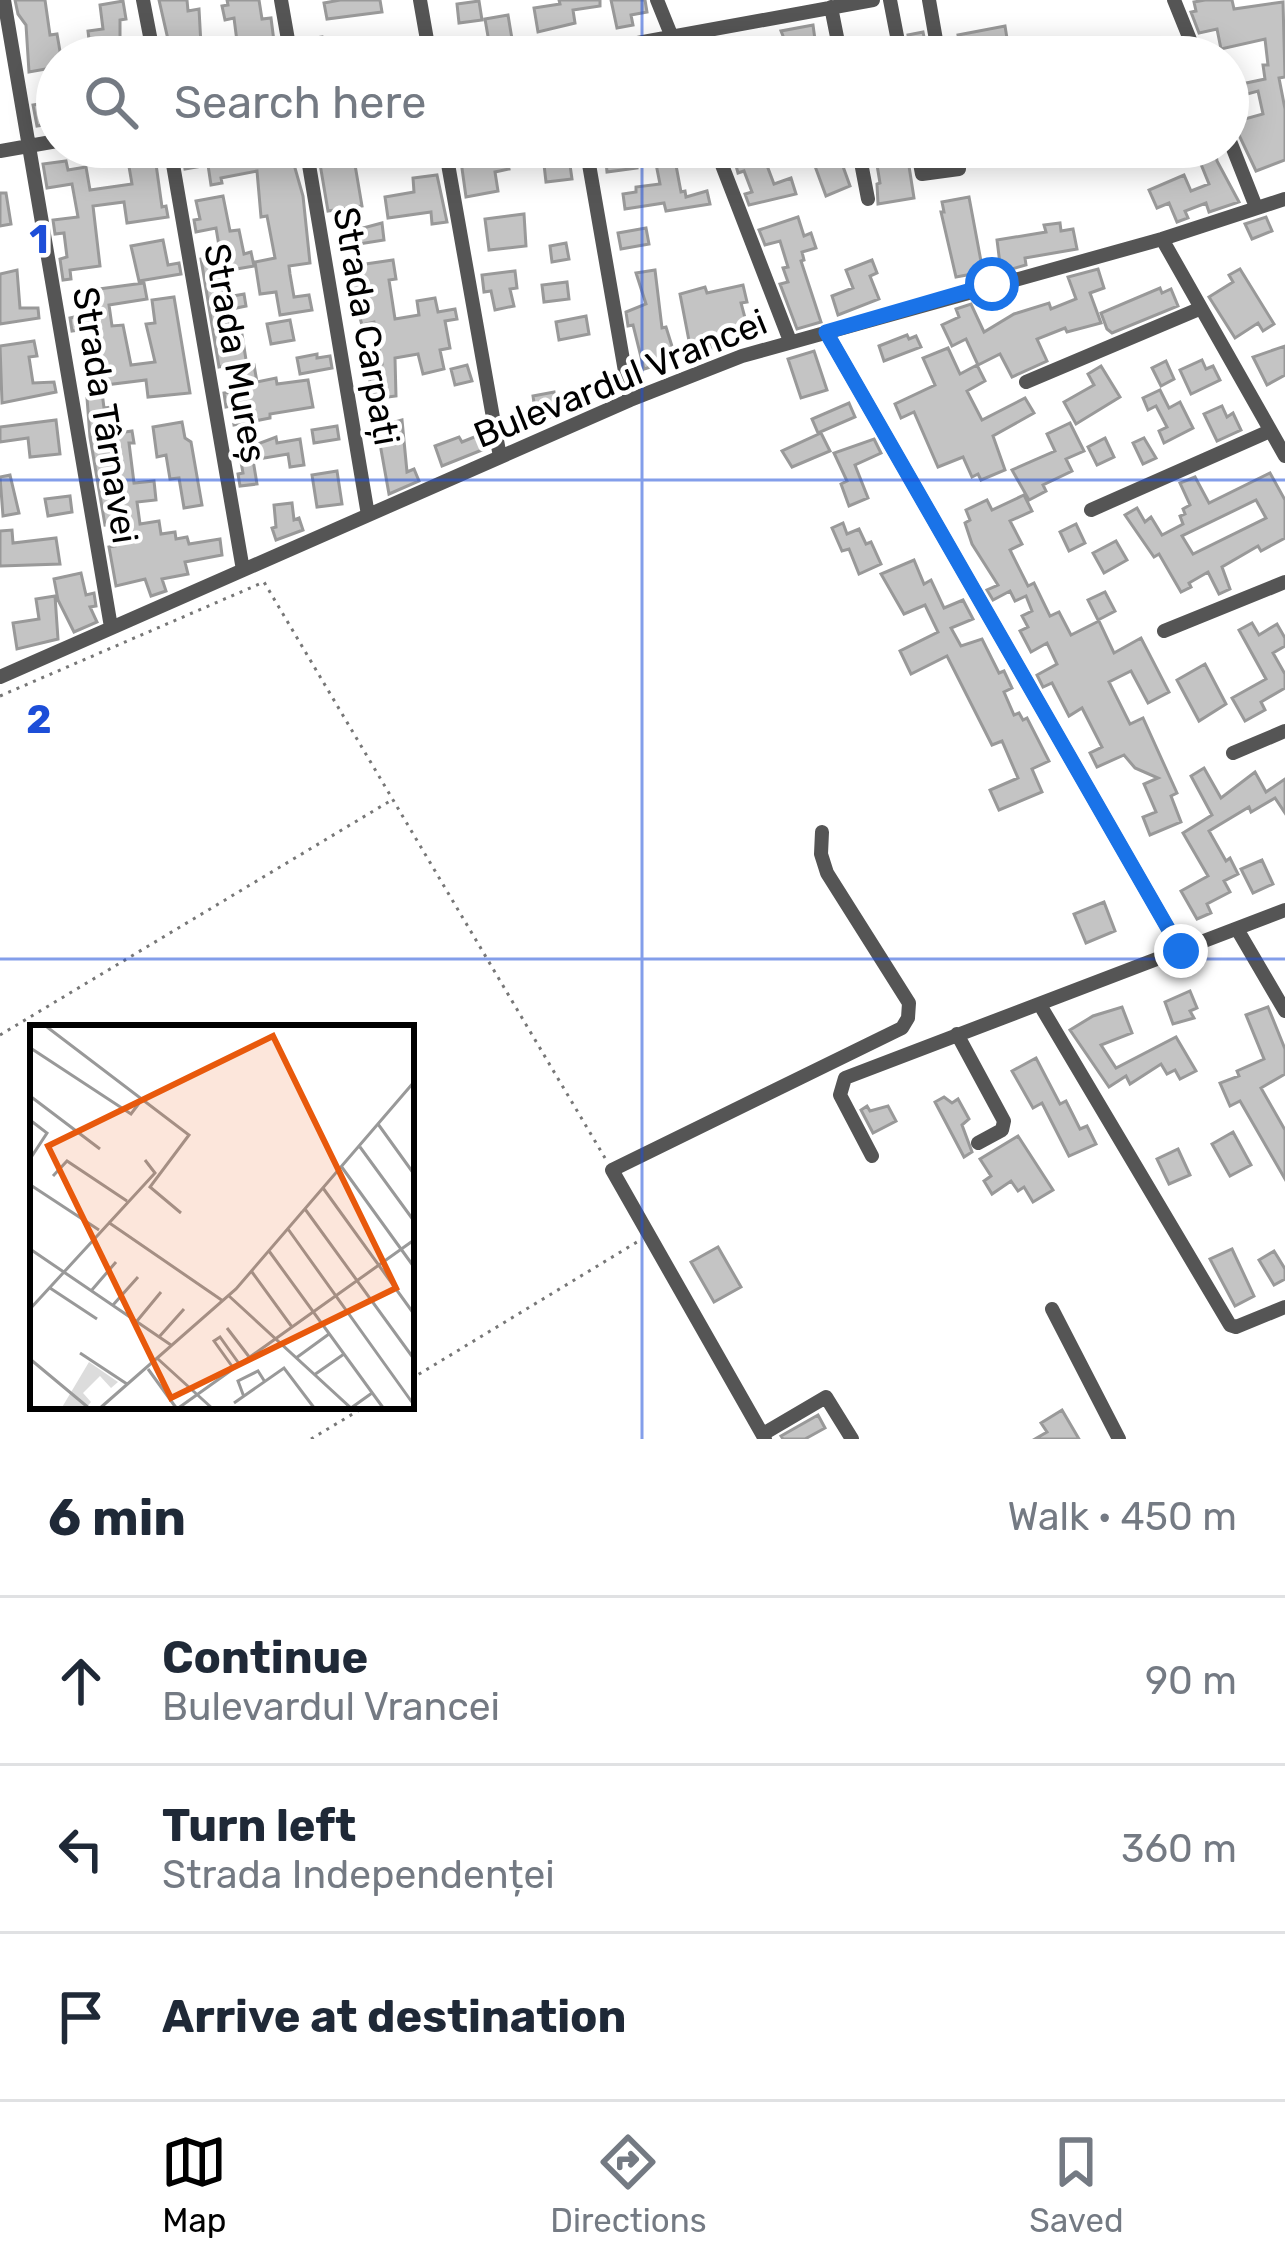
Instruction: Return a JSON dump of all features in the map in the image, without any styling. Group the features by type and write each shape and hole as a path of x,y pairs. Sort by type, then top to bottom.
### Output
{"street":[{"name":"Strada Târnavei","path":"4,0 111,627"},
{"path":"143,0 150,36"},
{"path":"280,0 287,36"},
{"path":"420,0 426,36"},
{"path":"658,0 672,36 873,0"},
{"path":"890,0 897,36"},
{"path":"928,0 935,36"},
{"path":"1174,0 1189,36"},
{"path":"822,6 833,36"},
{"path":"0,151 36,145"},
{"name":"Strada Mureș","path":"174,168 243,570"},
{"name":"Strada Carpați","path":"310,168 368,514"},
{"path":"449,168 500,457"},
{"path":"590,168 630,400"},
{"path":"723,168 790,341"},
{"path":"862,168 868,199"},
{"path":"921,168 922,174 959,168"},
{"path":"1241,168 1256,207"},
{"name":"Bulevardul Vrancei","path":"0,677 630,400 742,356 1162,239 1285,199"},
{"path":"1162,239 1285,456"},
{"path":"1026,382 1199,309"},
{"path":"826,332 1181,951"},
{"path":"1091,510 1270,430"},
{"path":"1163,632 1285,582"},
{"path":"1233,753 1285,730"},
{"path":"822,832 821,854 827,873 909,1003 902,1028 612,1170 764,1437 826,1397 849,1434 832,1439"},
{"path":"872,1156 840,1095 842,1082 871,1066 1285,910"},
{"path":"1237,929 1285,1011"},
{"path":"1040,1005 1230,1325 1236,1327 1285,1307"},
{"path":"957,1034 1004,1121 1002,1130 978,1143"},
{"path":"1052,1309 1119,1439"}],"path":[{"path":"0,696 264,582 612,1170"},
{"path":"0,1035 392,800"},
{"path":"414,1376 649,1235"},
{"path":"311,1439 361,1409"}],"building":[{"path":"15,0 45,0 50,35 57,34 57,36 36,36 36,71 29,72 26,25"},
{"path":"159,0 187,0 188,11 199,9 200,36 167,36"},
{"path":"227,0 259,0 262,19 271,18 273,36 236,36 234,18 225,20 222,6 228,5"},
{"path":"380,0 382,12 327,19 324,3"},
{"path":"559,0 600,0 600,6 573,10 575,23 538,32 534,8 560,4"},
{"path":"611,0 645,0 647,12 631,15 633,25 617,28"},
{"path":"1205,0 1232,0 1234,9 1283,2 1285,77 1279,78 1285,109 1285,160 1256,171 1249,156 1249,118 1263,114 1258,91 1249,93 1249,82 1265,79 1265,39 1249,43 1249,36 1218,36 1217,29 1199,33 1191,12 1196,11 1194,2"},
{"path":"123,1 126,19 120,20 120,36 89,36 88,31 103,29 100,5"},
{"path":"479,1 482,20 459,23 457,4"},
{"path":"508,15 512,36 488,36 485,19"},
{"path":"813,25 814,36 783,36 781,31"},
{"path":"1005,26 1007,36 958,36"},
{"path":"44,168 86,168 90,190 132,184 129,168 157,168 168,217 127,223 124,202 93,206 100,266 70,270 71,279 63,280 64,233 55,234 53,220 78,217 72,184 47,188"},
{"path":"208,168 295,168 310,263 289,266 294,297 309,295 312,310 280,315 276,292 260,294 255,262 275,258 267,216 261,217 257,171 221,178 222,183 211,185"},
{"path":"321,168 356,168 362,206 328,211"},
{"path":"462,168 509,168 495,172 498,191 466,197"},
{"path":"544,168 570,168 572,179 546,182"},
{"path":"657,168 676,168 681,192 686,197 707,191 710,204 666,211 664,203 625,209 623,194 660,184"},
{"path":"737,168 768,168 774,184 791,178 796,194 749,205 745,194 752,192 744,171 738,173"},
{"path":"816,168 844,168 850,186 826,196"},
{"path":"878,168 909,168 914,198 878,204"},
{"path":"1203,168 1221,168 1239,202 1209,212 1206,203 1185,211 1188,218 1177,222 1169,203 1157,208 1149,190 1184,175 1191,191 1209,184"},
{"path":"437,175 447,222 432,224 431,212 388,218 385,197 414,192 413,178"},
{"path":"0,193 6,193 11,224 0,226"},
{"path":"223,196 230,231 239,230 244,254 251,252 254,266 219,272 222,298 244,294 246,306 227,310 231,330 241,328 247,366 254,365 257,382 308,380 313,407 234,425 231,406 226,407 224,393 237,391 233,364 219,367 201,259 218,257 216,228 196,232 194,220 200,219 196,201"},
{"path":"969,197 983,272 956,277 942,202"},
{"path":"524,214 526,246 489,250 485,219"},
{"path":"798,217 804,236 811,233 816,248 802,252 801,261 821,322 797,329 780,284 788,282 783,268 788,267 780,241 765,245 759,230"},
{"path":"1266,217 1272,231 1252,239 1245,224"},
{"path":"382,223 384,240 346,246 344,233"},
{"path":"1060,223 1061,231 1073,229 1077,249 1025,258 1026,265 1001,272 997,240 1046,232 1044,225"},
{"path":"646,228 649,244 621,249 618,233"},
{"path":"163,240 168,265 179,263 181,274 139,281 131,246"},
{"path":"566,243 569,259 552,262 550,246"},
{"path":"393,260 396,279 389,280 395,319 419,315 417,301 435,298 438,312 455,309 457,319 445,321 450,348 440,350 444,369 423,374 418,354 395,358 396,396 372,399 368,366 382,364 374,322 362,325 345,267"},
{"path":"872,260 877,273 870,276 879,299 838,315 832,296 853,288 846,270"},
{"path":"1098,269 1104,288 1090,293 1101,323 1067,332 1065,328 1037,339 1047,361 1012,377 1000,354 978,365 966,339 952,346 942,325 959,317 956,309 971,304 984,332 1014,314 1049,303 1051,309 1076,299 1068,277"},
{"path":"1240,269 1274,324 1263,331 1258,323 1235,338 1209,297 1233,282 1229,275"},
{"path":"17,270 20,308 38,308 39,318 0,324 0,274"},
{"path":"655,270 662,328 666,327 676,359 644,369 626,312 646,304 636,273"},
{"path":"515,271 517,288 510,289 514,306 495,310 491,291 484,292 482,275"},
{"path":"567,282 569,299 544,302 542,285"},
{"path":"144,283 147,299 109,305 112,326 123,325 131,365 155,362 146,324 155,323 152,300 174,297 190,393 148,397 146,380 105,385 92,328 72,331 70,318 79,316 76,292"},
{"path":"743,285 747,302 741,303 748,329 709,339 711,348 691,351 680,294"},
{"path":"1160,288 1162,293 1171,289 1178,306 1112,333 1107,329 1101,313"},
{"path":"586,316 589,334 559,340 556,322"},
{"path":"290,320 294,340 271,344 267,324"},
{"path":"907,335 909,339 916,336 921,347 884,361 879,346"},
{"path":"34,341 37,356 29,357 33,383 54,382 56,392 2,403 0,346"},
{"path":"1285,346 1285,375 1267,385 1253,357"},
{"path":"948,348 960,374 977,365 985,381 967,391 982,420 1025,398 1034,413 993,436 1005,470 981,480 978,474 972,477 963,457 938,467 914,412 901,418 895,404 935,385 923,358"},
{"path":"814,351 827,390 801,398 788,359"},
{"path":"317,354 317,358 330,356 332,368 300,374 297,358"},
{"path":"1202,360 1206,369 1213,366 1220,380 1191,394 1180,370"},
{"path":"1166,361 1174,379 1161,386 1152,368"},
{"path":"467,365 472,381 455,385 451,369"},
{"path":"1101,366 1120,397 1076,424 1064,402 1094,385 1088,374"},
{"path":"1160,390 1169,408 1180,402 1193,428 1164,443 1159,431 1167,427 1156,406 1148,410 1143,398"},
{"path":"102,392 104,408 113,407 118,433 132,431 134,483 154,481 156,500 137,502 140,524 159,521 161,534 175,532 176,539 187,537 189,544 220,539 222,555 185,562 188,574 162,579 166,591 151,596 145,579 116,586 109,547 115,546 112,524 105,525 87,398"},
{"path":"554,392 557,414 537,423 533,396"},
{"path":"849,403 855,417 818,433 812,419"},
{"path":"1222,406 1227,417 1233,413 1241,430 1217,441 1204,414"},
{"path":"56,420 60,454 30,457 28,438 0,442 0,427"},
{"path":"402,420 407,472 414,469 419,481 389,494 377,427"},
{"path":"182,422 185,438 191,442 202,505 184,508 179,478 170,479 166,455 157,457 153,427"},
{"path":"1070,423 1084,451 1066,459 1072,471 1043,485 1046,491 1029,500 1012,470 1055,451 1047,434"},
{"path":"337,426 339,439 314,443 312,430"},
{"path":"484,433 487,448 442,466 435,446"},
{"path":"821,433 830,451 792,467 782,451"},
{"path":"276,437 277,443 300,439 304,465 290,467 288,454 253,460 257,484 240,486 239,451"},
{"path":"1105,438 1114,457 1097,465 1088,447"},
{"path":"1144,438 1156,458 1143,464 1133,443"},
{"path":"874,439 881,453 855,465 868,498 849,506 841,484 847,481 834,453"},
{"path":"337,471 342,504 317,507 312,475"},
{"path":"1270,473 1285,500 1285,538 1261,551 1258,546 1222,567 1230,589 1219,594 1208,572 1181,592 1159,554 1154,557 1125,515 1137,508 1145,522 1151,517 1162,535 1183,524 1180,516 1190,505 1180,483 1195,477 1209,503","holes":["1256,500 1266,518 1193,554 1182,536"]},
{"path":"10,475 19,513 3,516 0,477"},
{"path":"1024,495 1032,511 1010,521 1022,544 1010,550 1050,616 1059,612 1071,635 1099,621 1114,653 1141,638 1169,692 1148,703 1131,671 1109,682 1130,724 1143,718 1177,793 1171,796 1181,822 1150,835 1143,817 1156,812 1144,784 1158,778 1135,768 1124,755 1097,767 1090,753 1102,747 1082,708 1069,716 1052,683 1043,687 1037,675 1057,664 1047,643 1031,652 1020,631 1028,627 1022,616 1032,611 1026,596 1015,601 1010,591 993,600 987,590 998,585 972,544 966,510 987,500 992,510"},
{"path":"70,496 72,512 48,516 45,499"},
{"path":"292,503 294,520 299,518 303,530 276,540 274,505"},
{"path":"843,523 847,534 859,529 881,564 859,574 849,549 842,551 832,528"},
{"path":"1076,524 1085,543 1069,551 1060,532"},
{"path":"12,530 13,543 56,538 60,564 0,566 0,531"},
{"path":"1116,541 1127,560 1104,573 1093,553"},
{"path":"914,560 924,584 931,580 944,608 963,600 973,619 951,628 961,646 982,639 999,673 1004,671 1012,688 1004,692 1014,715 1027,718 1049,761 1032,769 1042,792 999,810 990,790 1018,778 1002,741 992,745 947,656 911,674 900,651 938,632 925,605 904,614 881,574"},
{"path":"81,573 86,595 94,593 96,606 90,607 97,622 74,632 58,600 54,579"},
{"path":"1105,592 1115,611 1098,620 1088,600"},
{"path":"55,596 58,639 17,649 13,623 39,619 36,599"},
{"path":"1252,623 1259,635 1277,624 1285,638 1285,646 1273,653 1285,674 1285,688 1261,702 1265,710 1245,721 1232,698 1266,679 1239,630"},
{"path":"1205,664 1226,704 1199,721 1177,680"},
{"path":"1204,768 1221,798 1255,772 1266,792 1285,779 1285,813 1275,798 1209,831 1238,874 1224,881 1230,892 1207,904 1211,913 1197,919 1181,891 1208,876 1183,833 1212,815 1191,776"},
{"path":"1262,860 1273,884 1253,893 1241,869"},
{"path":"1104,902 1115,931 1086,943 1074,914"},
{"path":"1190,991 1197,1008 1190,1011 1194,1018 1173,1024 1165,1002"},
{"path":"1122,1007 1132,1033 1101,1045 1116,1068 1176,1037 1196,1071 1180,1079 1175,1070 1167,1074 1161,1064 1130,1084 1126,1076 1109,1087 1070,1030"},
{"path":"1268,1007 1285,1049 1285,1074 1261,1088 1285,1130 1285,1179 1240,1101 1230,1106 1220,1083 1264,1059 1246,1015"},
{"path":"1036,1058 1060,1104 1066,1101 1080,1129 1087,1126 1096,1144 1069,1156 1042,1103 1033,1108 1012,1071"},
{"path":"944,1097 952,1103 958,1099 969,1119 962,1125 972,1152 964,1157 935,1102"},
{"path":"867,1106 870,1111 888,1106 896,1121 873,1133 861,1110"},
{"path":"1233,1132 1251,1165 1230,1176 1212,1144"},
{"path":"1018,1136 1053,1190 1033,1202 1024,1187 1018,1191 1011,1181 992,1194 984,1181 991,1176 980,1159"},
{"path":"1178,1149 1190,1175 1169,1184 1157,1159"},
{"path":"718,1247 741,1287 714,1302 691,1262"},
{"path":"1232,1249 1254,1296 1235,1306 1210,1259"},
{"path":"1274,1251 1285,1269 1285,1279 1274,1285 1259,1260"},
{"path":"1062,1410 1079,1439 1035,1439 1047,1432 1041,1423"},
{"path":"818,1415 825,1428 805,1439 781,1436"}],"route":[{"path":"992,284 826,332 1181,951"}]}
